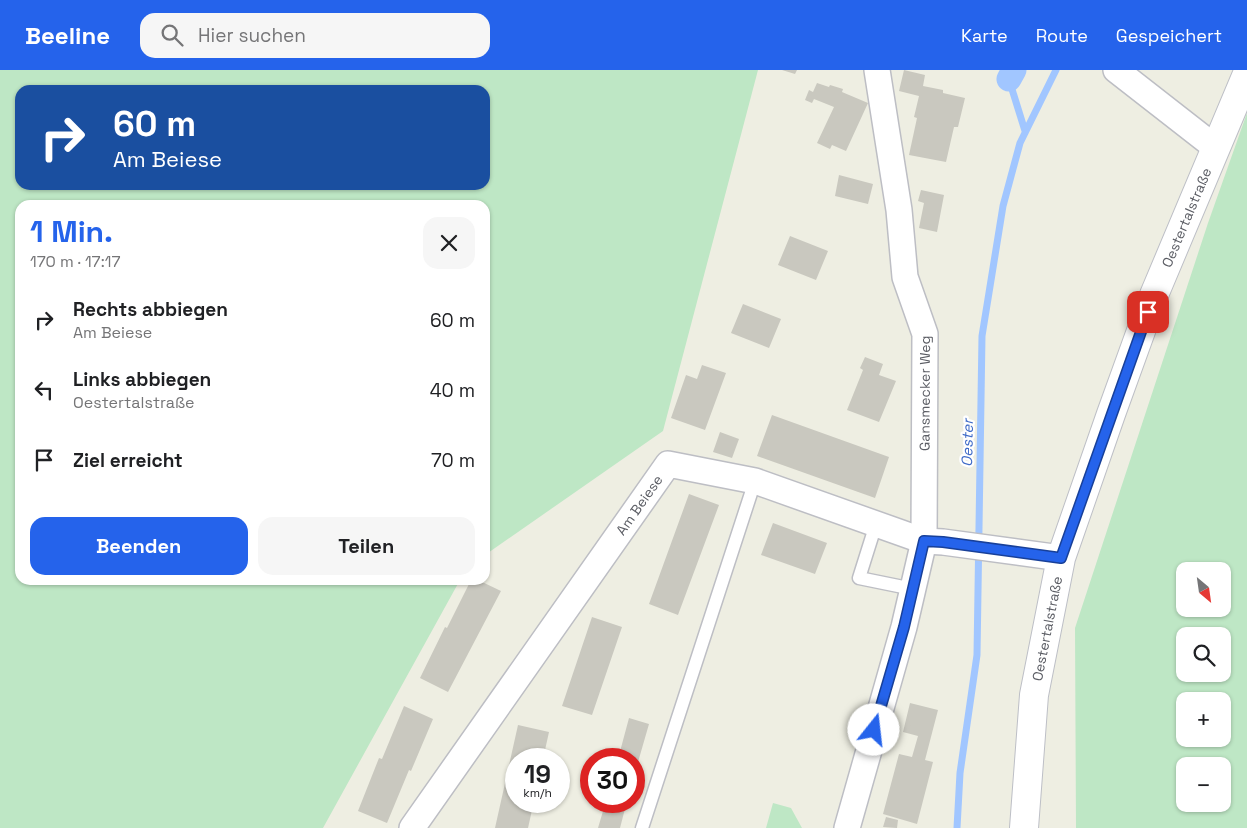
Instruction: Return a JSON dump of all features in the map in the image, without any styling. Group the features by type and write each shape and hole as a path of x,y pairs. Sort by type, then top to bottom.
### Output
{"main road":[{"name":"Oestertalstraße","path":"1024,828 1034,695 1061,558 1154,295 1247,74"}],"street":[{"name":"Gansmecker Weg","path":"847,828 913,589 933,542 925,334 906,277 899,210 877,70"},
{"path":"1116,70 1216,148"},
{"name":"Am Beiese","path":"412,828 668,464 755,482 933,542 1061,558"}],"lane":[{"path":"642,828 755,482"},
{"path":"876,524 859,578 913,589"}],"green space":[{"path":"0,70 758,70 663,431 490,552 490,200 15,200 15,585 457,585 323,828 0,828"},
{"path":"1247,113 1247,828 1076,828 1075,628 1208,223"},
{"path":"773,803 791,808 802,828 766,828"}],"building":[{"path":"782,70 797,70 795,74"},
{"path":"904,70 925,75 923,86 943,90 943,93 965,98 958,127 954,127 946,162 909,155 917,118 914,117 919,96 899,91"},
{"path":"817,83 843,89 842,92 868,103 846,151 832,145 830,149 817,143 834,107 814,99 812,103 805,100 809,90 813,92"},
{"path":"839,175 873,184 868,204 835,196"},
{"path":"921,190 944,195 937,232 919,228 924,203 918,201"},
{"path":"790,236 828,251 816,280 778,265"},
{"path":"743,304 781,319 769,348 731,333"},
{"path":"865,357 883,364 879,375 896,381 879,422 847,410 863,370 860,368"},
{"path":"702,365 726,373 705,430 671,418 686,375 697,379"},
{"path":"772,415 889,457 875,498 757,456"},
{"path":"720,432 739,439 732,458 713,452"},
{"path":"689,494 719,505 678,615 649,604"},
{"path":"773,523 827,543 815,574 761,555"},
{"path":"468,585 488,585 501,591 448,692 420,678 445,627 447,628"},
{"path":"592,617 622,627 592,715 562,706"},
{"path":"910,703 938,710 925,760 933,762 917,824 883,814 899,754 912,757 918,736 903,732"},
{"path":"404,706 433,719 387,823 358,811 379,758 382,759"},
{"path":"629,718 649,724 642,748 621,748"},
{"path":"518,725 549,732 545,748 513,748"},
{"path":"505,783 505,813 531,813 528,828 495,828"},
{"path":"602,813 624,813 620,828 598,828"},
{"path":"886,817 898,820 897,828 883,827"}],"waterway":[{"path":"1006,70 1025,131"},
{"path":"1009,79 1014,70"},
{"name":"Oester","path":"957,828 960,773 977,655 982,336 1003,206 1020,143 1056,70"}],"route":[{"path":"874,730 904,627 924,541 1061,558 1148,312"}]}
